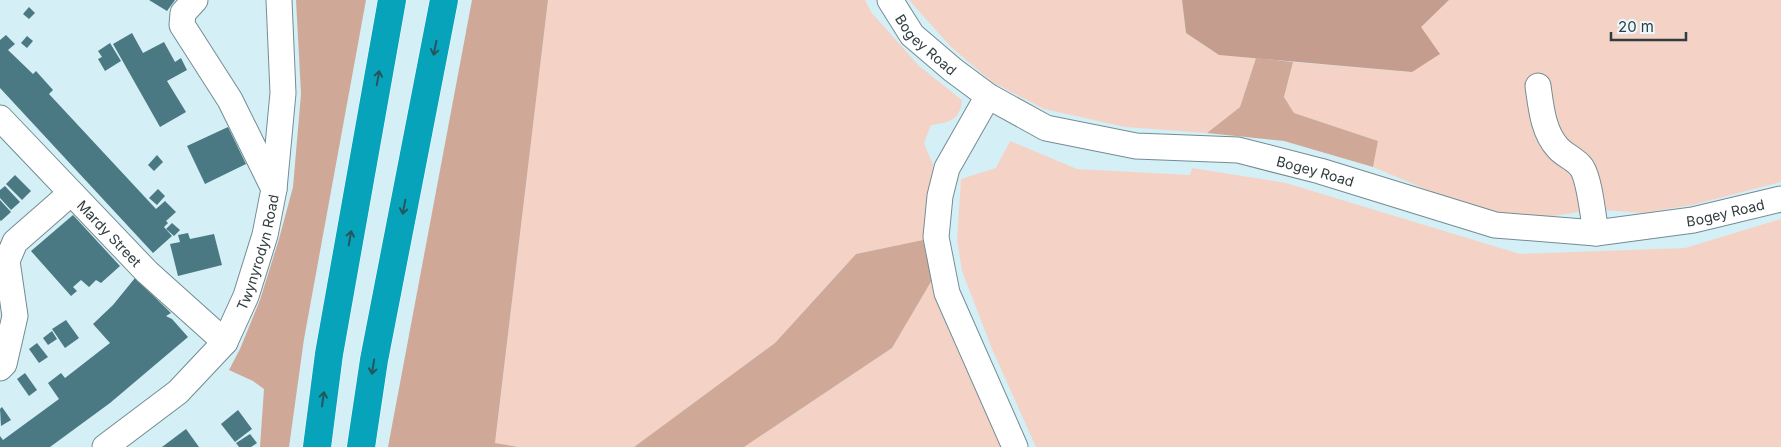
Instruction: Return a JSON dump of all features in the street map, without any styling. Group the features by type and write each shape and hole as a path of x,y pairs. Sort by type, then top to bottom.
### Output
{"highway":[{"path":"317,447 331,344 392,0"},
{"path":"361,447 374,360 444,0"}],"street":[{"path":"195,0 183,13 182,25 230,100 274,189"},
{"name":"Twynyrodyn Road","path":"105,447 178,392 225,342 246,296 265,235 274,189 283,93 279,0"},
{"name":"Bogey Road","path":"890,0 912,35 953,70 988,96 1046,128 1136,146 1238,150 1320,171 1495,225 1596,233 1693,220 1781,199"},
{"path":"1538,86 1544,123 1552,140 1559,149 1574,159 1584,173 1596,233"},
{"path":"988,96 947,168 940,196 936,237 947,293 1015,447"},
{"name":"Mardy Street","path":"0,118 147,272 225,342"},
{"path":"0,368 4,364 15,316 7,261 15,242 71,193"}],"shaded area":[{"path":"296,0 366,0 304,339 289,447 260,447 264,389 253,381 229,370 240,349 260,300 293,187 301,94"},
{"path":"472,0 548,0 495,443 518,447 388,447"},
{"path":"548,0 865,0 871,12 919,66 962,100 959,112 953,119 931,125 924,143 933,165 923,240 856,254 775,343 634,447 518,447 495,444"},
{"path":"909,0 1182,0 1186,33 1219,55 1256,58 1240,107 1207,133 1125,127 1044,109 992,82 951,47"},
{"path":"1182,0 1449,0 1421,27 1440,54 1412,72 1219,55 1186,33"},
{"path":"1449,0 1781,0 1781,182 1692,205 1643,213 1605,210 1527,220 1487,215 1373,167 1378,141 1294,113 1284,97 1293,62 1412,72 1420,27"},
{"path":"1256,58 1293,62 1284,97 1294,113 1378,141 1373,167 1284,141 1207,133 1240,107"},
{"path":"1010,141 1077,169 1190,175 1192,168 1286,183 1520,254 1685,248 1781,219 1781,447 1036,447 992,349 962,271 957,240 961,179 996,168"},
{"path":"923,240 932,280 892,348 744,447 634,447 775,343 856,254"},
{"path":"932,280 940,311 1001,447 744,447 892,348"}],"building":[{"path":"149,0 175,0 167,11"},
{"path":"29,7 35,13 29,19 23,14"},
{"path":"132,33 143,53 164,42 175,62 181,58 187,70 167,81 186,112 160,127 113,44"},
{"path":"6,35 15,44 8,50 33,74 36,71 53,90 49,94 156,209 165,201 176,212 166,221 168,223 164,227 172,236 153,253 0,88 0,40"},
{"path":"27,36 33,41 27,48 21,43"},
{"path":"110,43 121,61 105,71 98,59 102,57 98,51"},
{"path":"228,127 246,164 205,184 187,146"},
{"path":"157,155 163,162 154,171 148,165"},
{"path":"15,175 31,191 22,200 6,184"},
{"path":"5,186 20,202 11,210 0,198 0,190"},
{"path":"158,189 165,196 157,205 149,198"},
{"path":"0,200 11,212 1,221 0,220"},
{"path":"73,215 120,266 101,283 96,280 89,287 81,280 73,287 77,291 71,296 31,251"},
{"path":"172,223 180,230 174,236 166,229"},
{"path":"188,233 190,239 214,234 222,265 178,276 170,244 180,242 178,235"},
{"path":"135,278 171,313 166,316 172,319 188,337 110,403 50,447 0,447 0,436 3,440 59,399 48,383 61,373 65,378 110,343 93,324 113,305"},
{"path":"66,320 79,338 65,348 52,329"},
{"path":"52,331 57,339 48,345 43,338"},
{"path":"37,343 48,357 39,363 29,349"},
{"path":"25,373 37,390 29,396 17,379"},
{"path":"2,407 11,420 1,426 0,409"},
{"path":"238,410 252,429 235,442 221,424"},
{"path":"186,429 199,447 162,447"},
{"path":"250,434 257,443 251,447 239,447 236,443"}]}
